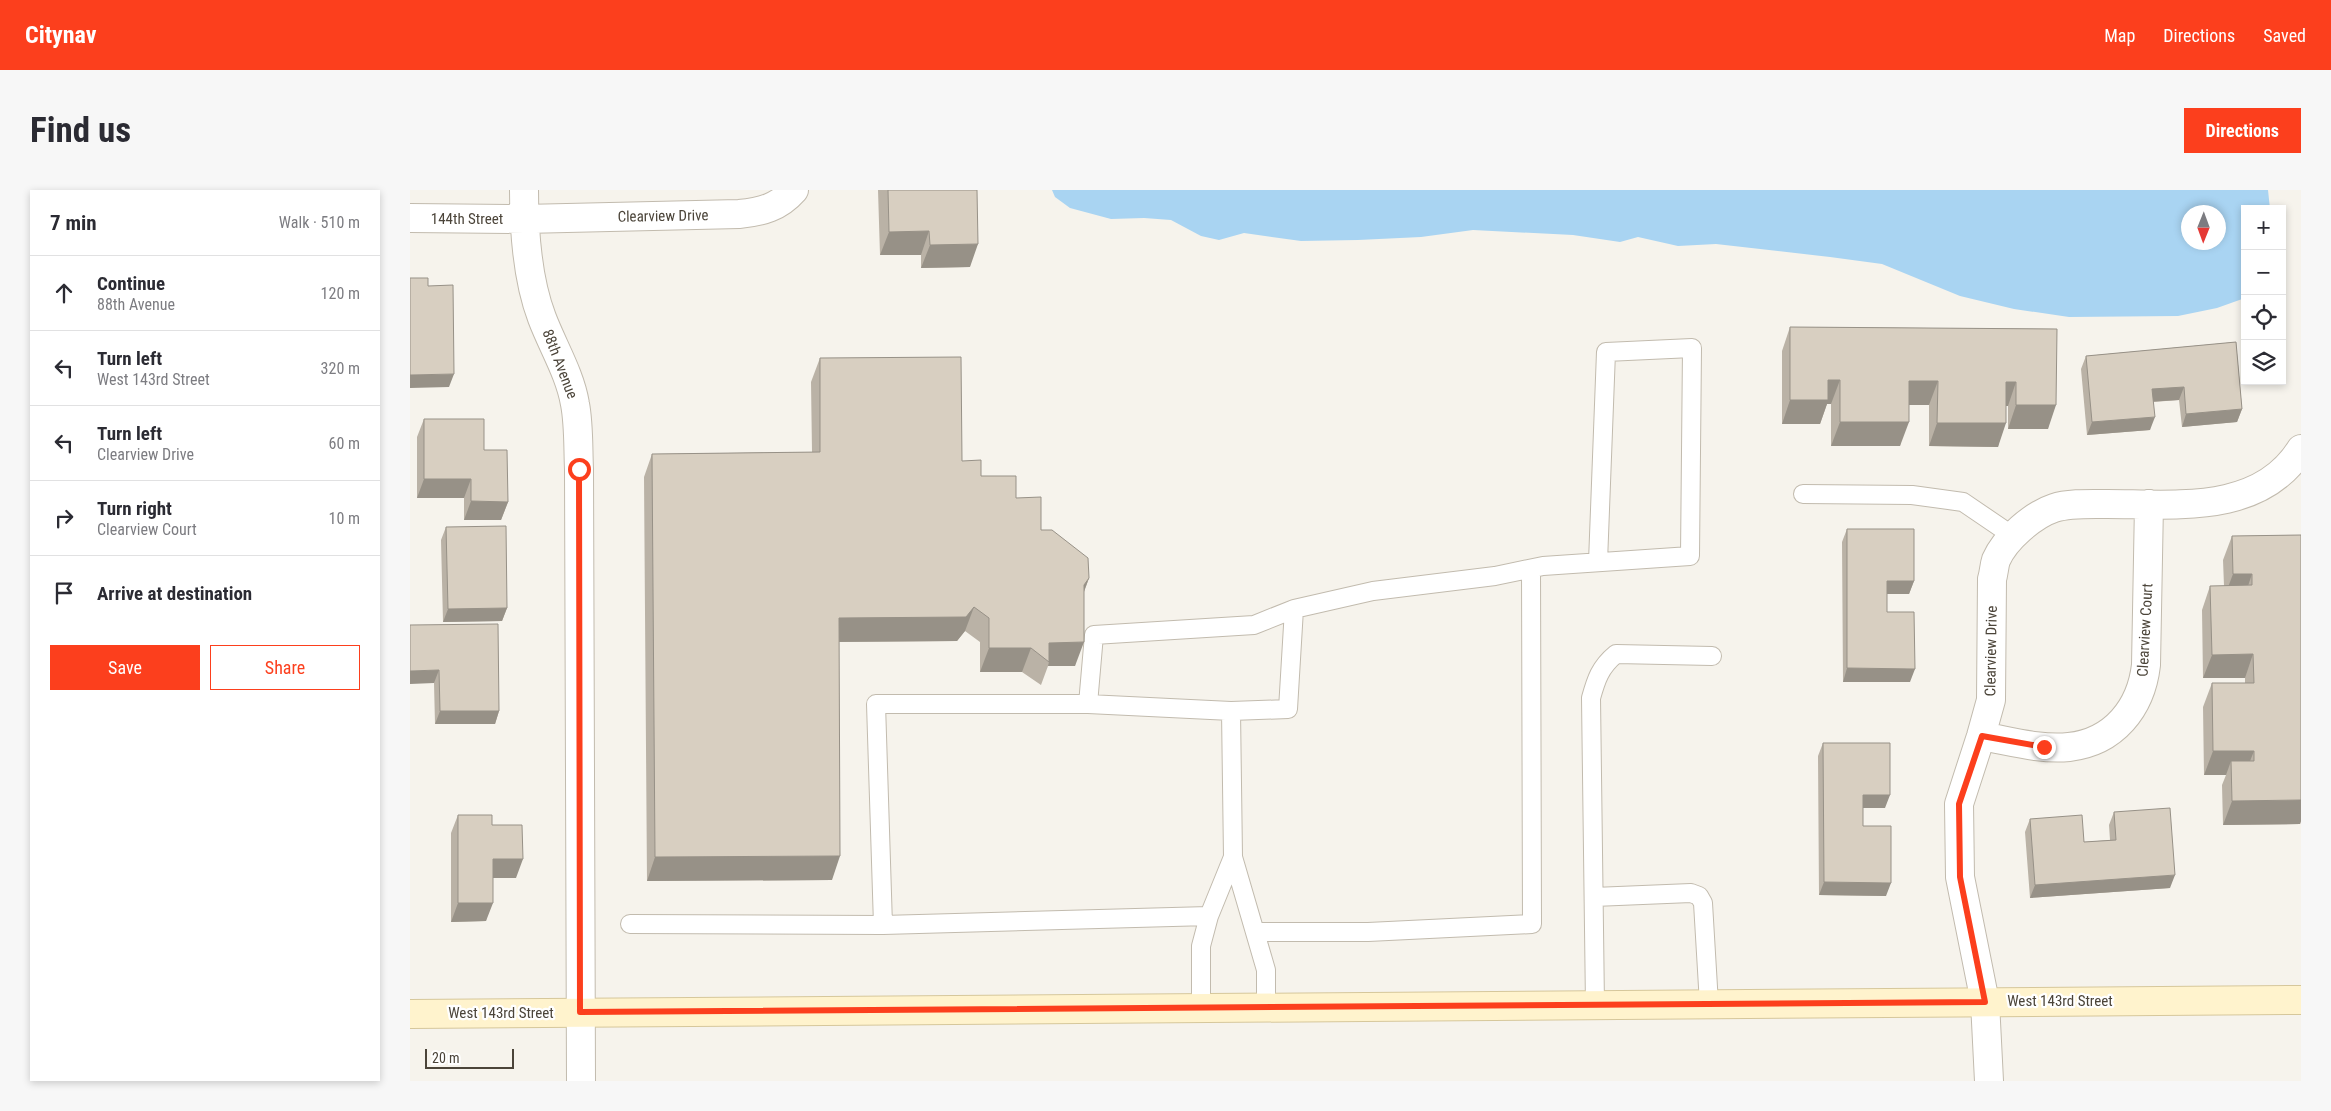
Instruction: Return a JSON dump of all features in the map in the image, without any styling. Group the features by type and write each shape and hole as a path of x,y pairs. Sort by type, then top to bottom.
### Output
{"main road":[{"name":"West 143rd Street","path":"410,1014 2301,1000"}],"street":[{"name":"88th Avenue","path":"524,190 524,219 530,270 541,317 568,379 576,405 579,479 581,1081"},
{"name":"Clearview Drive","path":"524,219 753,213 770,209 787,198 794,190"},
{"name":"144th Street","path":"410,218 524,219"},
{"name":"Clearview Drive","path":"1989,1081 1985,1002 1960,877 1959,804 1982,736 1991,700 1992,579 1996,560 2028,521 2054,508 2090,504 2219,502 2247,494 2272,482 2293,463 2301,449"},
{"name":"Clearview Court","path":"1982,736 2044,747 2069,747 2090,742 2110,733 2132,711 2144,681 2146,665 2149,504"}],"lane":[{"path":"1088,704 1094,635 1254,625 1294,609 1373,591 1494,576 1531,569 1598,562 1690,556 1692,348 1606,352 1598,562"},
{"path":"1803,494 1912,495 1963,502 2014,536"},
{"path":"1256,932 1368,932 1532,924 1531,569"},
{"path":"883,925 876,704 1088,704 1231,711 1288,709 1294,609"},
{"path":"1595,1005 1591,698 1598,674 1606,662 1616,654 1712,656"},
{"path":"1231,711 1233,856 1266,970 1266,1007"},
{"path":"1201,1008 1201,946 1208,916 1233,856"},
{"path":"1594,897 1691,893 1699,896 1703,903 1709,1004"},
{"path":"630,924 883,925 1208,916"}],"water":[{"path":"1052,190 2268,190 2270,205 2241,205 2241,299 2217,308 2178,316 2069,317 2014,309 1960,296 1882,264 1716,244 1678,246 1638,237 1620,242 1573,235 1473,230 1421,237 1301,241 1244,233 1219,240 1201,236 1171,220 1144,218 1111,219 1070,208 1055,197"}],"building":[{"path":"888,190 977,190 978,244 930,245 929,231 889,232"},
{"path":"410,278 428,278 428,286 453,285 454,374 410,375"},
{"path":"1790,327 2057,329 2056,405 2016,405 2016,382 2006,382 2006,423 1937,423 1938,381 1909,381 1909,422 1840,422 1840,380 1828,380 1828,400 1790,400"},
{"path":"2236,342 2242,409 2186,414 2184,387 2152,389 2155,417 2092,422 2086,356"},
{"path":"961,357 962,461 981,460 981,476 1016,476 1016,498 1041,497 1041,530 1052,530 1088,558 1089,578 1084,585 1084,642 1049,643 1049,662 1031,648 989,648 989,618 974,607 966,617 839,618 840,856 655,857 652,454 820,452 820,358"},
{"path":"424,419 484,419 484,450 507,450 508,502 471,501 471,479 424,479"},
{"path":"506,526 507,608 448,609 446,527"},
{"path":"1847,529 1914,529 1914,581 1887,581 1887,612 1914,612 1915,669 1847,668"},
{"path":"2301,535 2301,800 2232,801 2231,761 2254,761 2254,751 2213,751 2212,683 2254,683 2253,654 2212,655 2210,586 2252,585 2252,574 2233,574 2232,536"},
{"path":"498,624 499,711 440,711 439,670 410,671 410,625"},
{"path":"1823,743 1890,743 1890,795 1863,795 1863,826 1891,826 1891,883 1824,882"},
{"path":"2170,808 2175,875 2035,885 2030,819 2082,815 2084,842 2116,840 2114,812"},
{"path":"458,815 492,815 492,825 522,825 523,859 493,859 493,903 458,903"}],"route":[{"path":"579,469 580,1012 1985,1002 1960,877 1959,804 1982,736 2044,747"}]}
